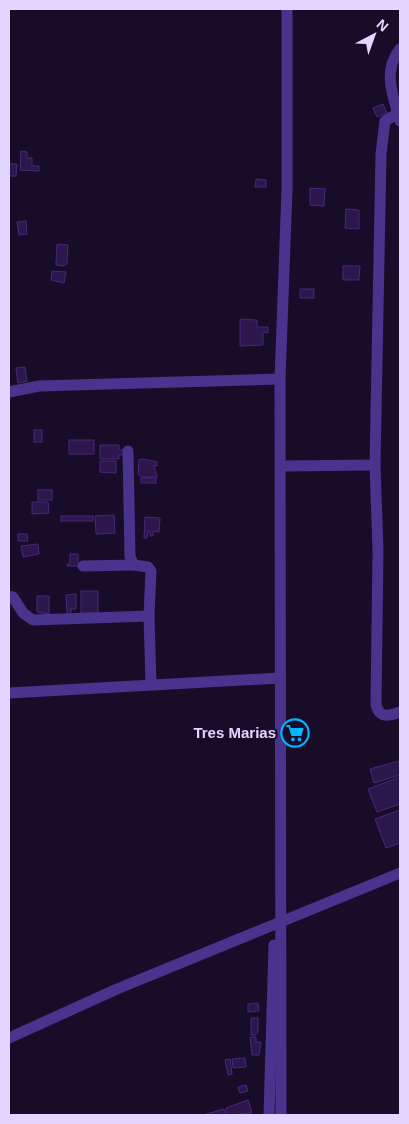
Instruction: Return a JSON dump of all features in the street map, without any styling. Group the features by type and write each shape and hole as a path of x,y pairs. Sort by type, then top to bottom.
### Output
{"street":[{"path":"275,1112 279,921 282,466 280,379 287,190 287,9"},
{"path":"400,49 394,58 390,72 390,88 399,115 384,121 382,154 375,465 378,550 376,704 377,709 383,716 388,717 400,712"},
{"path":"9,392 39,386 280,379"},
{"path":"128,451 130,557 134,565"},
{"path":"282,466 375,465"},
{"path":"83,566 134,565 148,568 151,571 149,616 152,683"},
{"path":"9,596 13,597 23,613 33,620 149,616"},
{"path":"9,693 152,683 280,678"},
{"path":"9,1038 117,989 400,873"}],"building":[{"path":"383,104 387,113 377,117 373,108"},
{"path":"21,151 27,152 27,158 32,158 32,166 39,166 39,171 20,170"},
{"path":"9,164 17,164 16,176 9,176"},
{"path":"256,179 266,180 266,187 255,187"},
{"path":"310,188 325,189 324,206 310,205"},
{"path":"346,209 359,210 359,229 345,228"},
{"path":"26,221 27,234 19,235 17,222"},
{"path":"57,244 68,245 67,264 64,266 56,265"},
{"path":"343,266 360,266 359,280 343,280"},
{"path":"52,271 66,272 64,283 51,280"},
{"path":"300,289 314,289 314,298 300,298"},
{"path":"240,319 257,320 257,327 268,327 268,333 263,332 263,345 240,346"},
{"path":"25,367 27,381 18,383 16,368"},
{"path":"34,430 42,430 42,442 34,442"},
{"path":"69,440 94,440 94,454 69,454"},
{"path":"100,445 119,445 119,450 125,450 125,455 119,455 119,459 100,459"},
{"path":"139,460 157,462 157,466 154,465 157,477 141,477 138,474"},
{"path":"100,461 116,461 116,473 100,472"},
{"path":"141,478 156,478 156,483 141,483"},
{"path":"38,490 52,490 52,500 38,500"},
{"path":"32,502 48,502 49,513 32,514"},
{"path":"114,515 115,533 96,534 95,516"},
{"path":"61,516 93,516 93,521 61,521"},
{"path":"145,517 160,518 159,532 153,531 153,536 150,536 150,531 148,531 147,538 144,538"},
{"path":"18,534 27,534 28,541 18,541"},
{"path":"38,544 39,554 23,557 21,546"},
{"path":"70,554 78,554 78,563 82,566 67,566 67,564 70,564"},
{"path":"81,591 98,591 98,613 81,613"},
{"path":"76,594 76,609 71,609 71,614 67,614 66,595"},
{"path":"37,596 49,596 49,614 37,612"},
{"path":"399,761 400,775 374,783 370,769"},
{"path":"400,777 400,804 377,812 368,789"},
{"path":"400,810 400,843 386,848 375,819"},
{"path":"258,1003 259,1011 248,1012 248,1004"},
{"path":"251,1018 258,1018 258,1033 255,1035 251,1035"},
{"path":"250,1037 256,1037 256,1042 261,1042 259,1055 252,1055"},
{"path":"245,1058 246,1067 233,1068 232,1059"},
{"path":"230,1059 232,1074 228,1075 225,1060"},
{"path":"246,1085 248,1091 240,1093 238,1087"},
{"path":"248,1100 252,1113 228,1115 226,1108"},
{"path":"224,1109 226,1115 203,1115"}],"place":[{"name":"Tres Marias","path":"295,733"}]}
